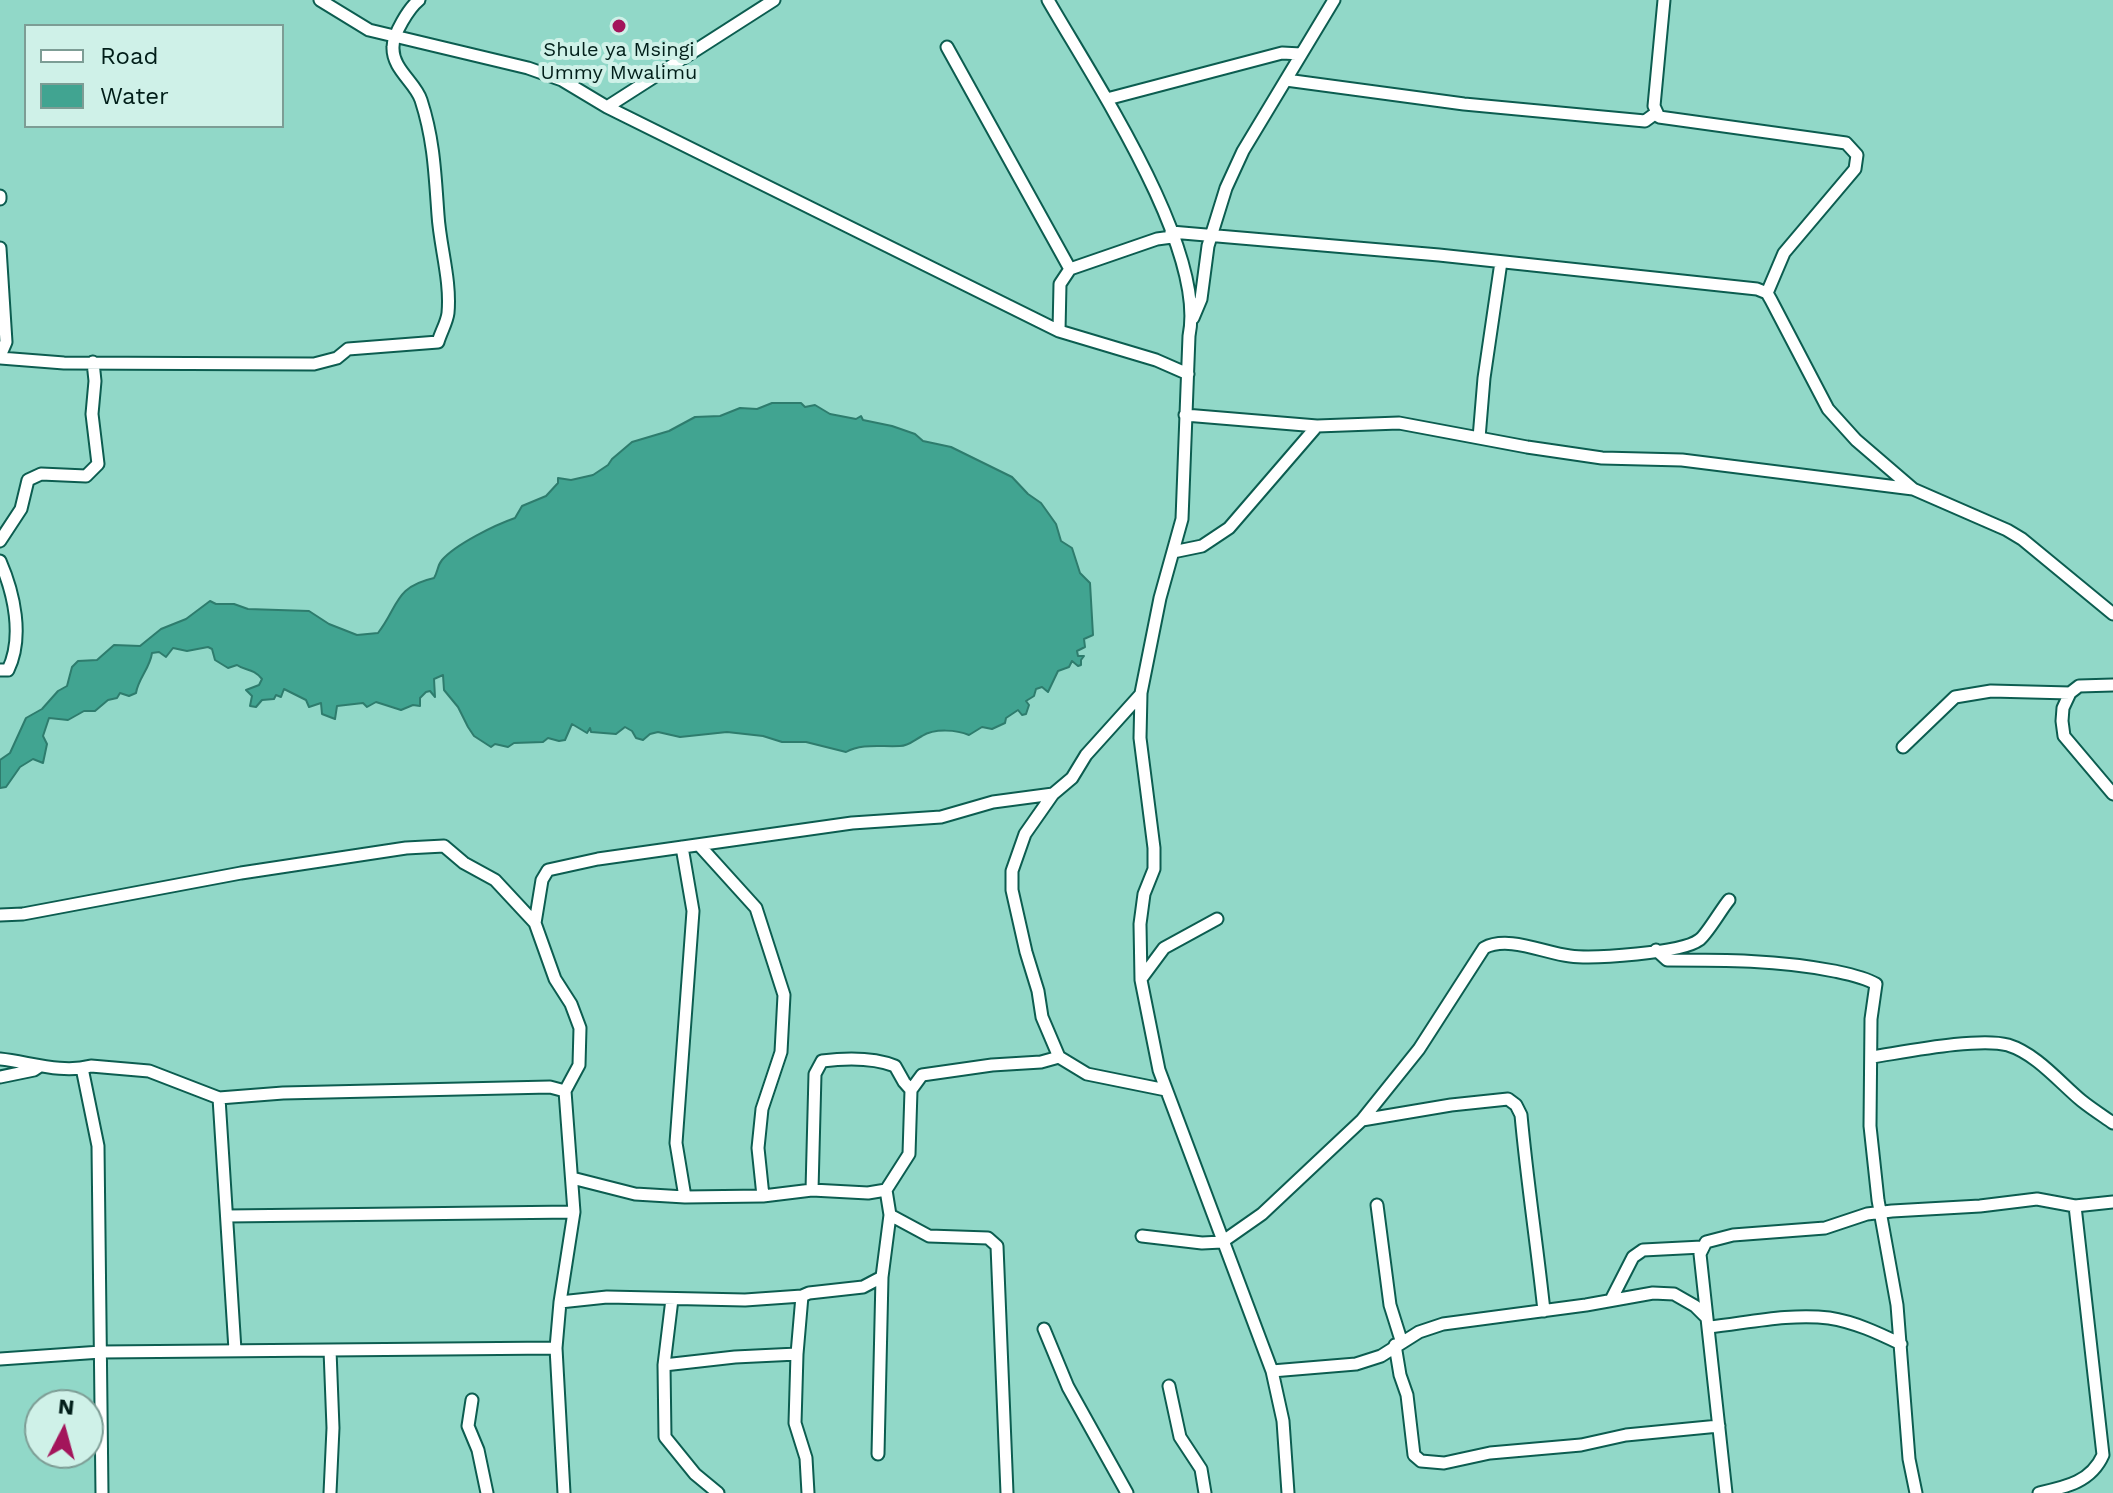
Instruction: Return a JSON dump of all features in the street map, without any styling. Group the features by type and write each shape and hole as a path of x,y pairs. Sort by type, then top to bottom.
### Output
{"street":[{"path":"320,0 369,30 528,68 562,80 607,107 1059,331 1156,360 1188,374"},
{"path":"0,248 6,342 0,357 93,362 314,364 337,358 348,349 438,342 448,314 445,253 438,218 437,174 429,128 419,96 397,64 392,47 409,8 419,0"},
{"path":"607,107 774,0"},
{"path":"1048,0 1107,99 1154,189 1185,275 1193,318"},
{"path":"1288,1493 1283,1421 1272,1371 1159,1070 1141,980 1140,924 1144,894 1154,869 1154,848 1140,738 1141,693 1160,598 1182,519 1189,336 1201,299 1212,235 1237,163 1334,0"},
{"path":"1664,0 1654,106 1659,117 1846,143 1857,155 1855,169 1784,253 1767,293"},
{"path":"947,47 1070,269"},
{"path":"1107,99 1282,53 1301,54"},
{"path":"1286,80 1464,104 1645,121 1656,113"},
{"path":"1059,331 1060,284 1070,269 1157,239 1172,237 1171,232"},
{"path":"1171,232 1501,262 1767,293 1828,409 1856,440 1913,489"},
{"path":"1479,438 1484,378 1501,262"},
{"path":"0,551 0,541 21,509 28,480 41,474 86,476 98,464 92,414 93,362"},
{"path":"1185,415 1317,426 1399,423 1602,458 1682,460 1913,489 2022,539 2113,614"},
{"path":"1173,552 1202,546 1229,528 1317,426"},
{"path":"0,561 12,588 16,654 8,670 0,670"},
{"path":"2113,685 2079,686 2070,693 2063,708 2064,736 2113,794"},
{"path":"1903,747 1955,697 1991,691 2070,693"},
{"path":"1141,693 1086,755 1072,778 1053,794 1025,834 1012,871 1012,890 1042,1017 1059,1057 1087,1074 1166,1090"},
{"path":"535,923 542,880 548,870 598,859 852,823 941,817 993,802 1053,794"},
{"path":"699,845 756,908 784,995 781,1052 762,1109 758,1148 763,1196"},
{"path":"0,915 23,914 241,873 406,848 444,846 464,863 495,880 535,923 555,979 571,1004 580,1028 579,1065 565,1091 574,1212 556,1348 564,1493"},
{"path":"682,847 693,920 676,1143 685,1197"},
{"path":"1142,1236 1202,1243 1222,1242 1262,1214 1362,1120 1419,1049 1484,948 1494,943 1506,944 1595,958 1698,942 1729,900"},
{"path":"1141,980 1164,948 1217,919"},
{"path":"1656,950 1667,960 1782,963 1873,981 1876,989 1871,1019 1870,1126 1878,1200 1901,1344 1909,1459 1916,1493"},
{"path":"1872,1057 1941,1047 1994,1043 2011,1046 2038,1062 2083,1102 2113,1123"},
{"path":"878,1454 882,1277 890,1215 886,1190 909,1154 911,1090 922,1075 1041,1062 1059,1057"},
{"path":"0,1059 40,1066 149,1071 219,1098 283,1093 550,1087 565,1091"},
{"path":"812,1190 815,1074 822,1061 859,1059 889,1063 895,1066 911,1090"},
{"path":"0,1077 40,1066"},
{"path":"82,1068 98,1146 102,1493"},
{"path":"219,1098 235,1350"},
{"path":"1362,1120 1508,1099 1516,1105 1521,1115 1544,1311"},
{"path":"572,1178 635,1194 685,1197 763,1196 812,1190 868,1193 886,1190"},
{"path":"1726,1493 1700,1254 1702,1247 1712,1239 1825,1228 1867,1214 2037,1199 2075,1206 2113,1202"},
{"path":"1377,1205 1398,1342 1400,1375 1407,1395 1414,1455 1421,1461 1444,1463 1490,1453 1581,1445 1626,1435 1719,1426"},
{"path":"2039,1493 2083,1480 2097,1468 2103,1455 2075,1206"},
{"path":"227,1216 574,1212"},
{"path":"890,1215 929,1236 988,1238 997,1246 1007,1493"},
{"path":"1611,1300 1633,1257 1643,1250 1702,1247"},
{"path":"560,1302 607,1297 745,1300 802,1296 863,1287 882,1277"},
{"path":"1272,1371 1356,1364 1381,1356 1398,1342 1443,1324 1653,1293 1674,1294 1695,1306 1708,1322"},
{"path":"802,1296 795,1423 806,1458 808,1493"},
{"path":"672,1299 664,1365 665,1437 695,1474 718,1493"},
{"path":"1708,1322 1831,1318 1867,1328 1901,1344"},
{"path":"1044,1329 1068,1387 1127,1493"},
{"path":"0,1359 101,1352 556,1348"},
{"path":"330,1350 333,1428 330,1493"},
{"path":"664,1365 797,1354"},
{"path":"1169,1386 1180,1437 1201,1469 1205,1493"},
{"path":"472,1400 468,1426 478,1450 487,1493"}],"water":[{"path":"772,403 801,403 805,407 815,405 830,414 856,419 861,416 863,420 915,434 923,441 951,447 1012,477 1041,503 1056,524 1061,541 1072,548 1080,573 1090,583 1093,635 1084,639 1085,647 1077,651 1078,656 1084,656 1081,665 1072,661 1069,667 1058,671 1048,692 1042,687 1036,689 1034,696 1026,701 1029,705 1026,714 1022,715 1018,710 1006,718 1005,723 992,729 982,727 969,735 952,731 927,733 903,746 865,746 846,752 806,742 782,742 763,736 727,732 680,737 658,732 643,740 636,738 625,727 616,734 591,732 590,728 587,733 572,724 565,740 548,738 543,742 514,743 508,747 495,744 491,747 474,736 468,727 458,707 444,690 443,675 434,679 435,697 430,691 426,692 420,698 420,706 413,705 401,710 376,702 367,707 363,703 337,706 335,719 322,714 321,703 309,707 306,700 284,689 281,697 276,695 274,699 262,700 256,707 250,706 252,696 246,690 259,685 262,679 255,673 237,665 228,668 215,660 212,649 208,647 187,651 173,648 166,657 159,652 152,653 136,693 129,696 120,693 95,711 84,711 68,720 49,718 43,736 47,744 43,763 33,759 20,767 6,787 0,788 0,760 10,753 26,718 42,709 58,691 67,686 72,667 78,661 97,660 114,645 140,646 161,629 186,619 210,601 248,609 309,611 329,624 357,635 378,633 404,592 434,578 440,562 448,554 476,536 515,518 522,506 546,496 558,483 558,478 571,480 593,475 632,442 669,431 695,417 720,416 740,408 757,409"}],"place":[{"name":"Shule ya Msingi Ummy Mwalimu","path":"619,26"}]}
